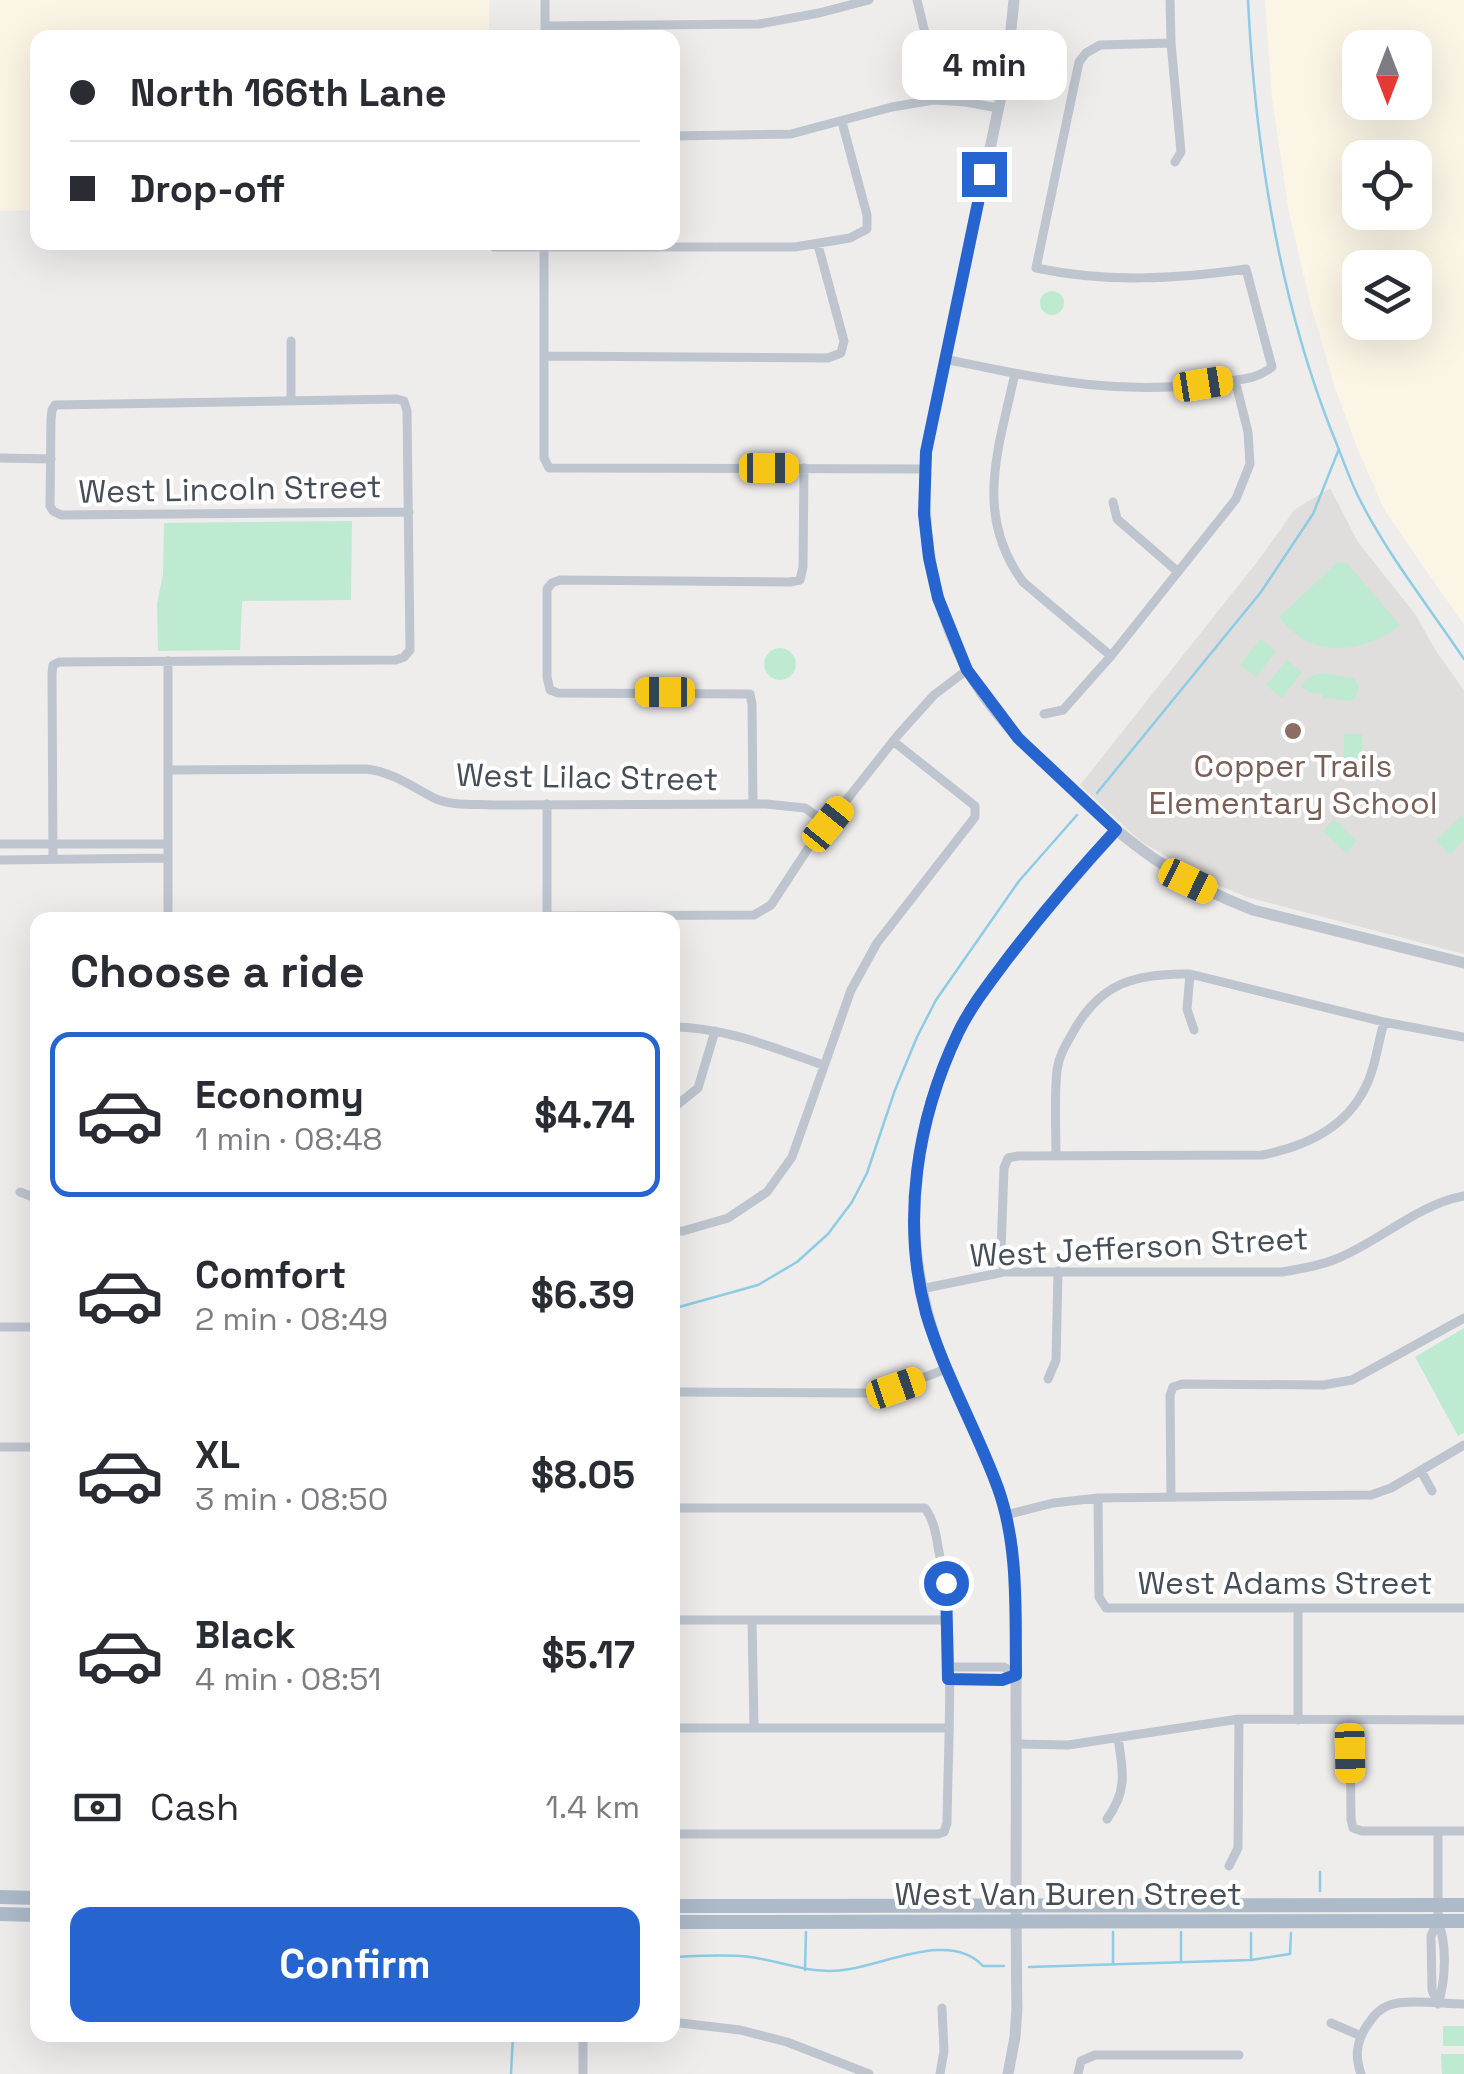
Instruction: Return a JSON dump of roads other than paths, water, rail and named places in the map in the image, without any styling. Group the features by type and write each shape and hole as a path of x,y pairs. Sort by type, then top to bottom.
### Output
{"main road":[{"path":"0,1897 30,1898"},
{"name":"West Van Buren Street","path":"680,1922 1464,1905"},
{"name":"West Van Buren Street","path":"680,1906 1464,1921"},
{"path":"0,1914 30,1915"}],"street":[{"path":"545,0 545,30"},
{"path":"545,26 760,24 869,0"},
{"path":"917,0 934,100"},
{"path":"1014,0 1007,68 944,358 925,469 924,514 934,580 967,670 1018,738 1116,830 1170,871 1238,904 1285,919 1464,963"},
{"path":"1170,0 1182,152 1175,162"},
{"path":"944,358 1060,382 1117,388 1235,380 1260,376 1272,367 1246,270 1187,278 1123,280 1036,268 1078,62 1100,45 1171,43"},
{"path":"680,136 791,134 934,100 998,108"},
{"path":"680,247 818,245 850,238 867,229 867,214 842,122"},
{"path":"546,356 828,358 842,353 844,340 818,245"},
{"path":"544,250 544,458 548,468 925,469"},
{"path":"291,341 292,400"},
{"path":"1016,373 993,480 993,510 1002,546 1023,582 1111,656"},
{"path":"1044,714 1062,710 1111,656 1236,499 1250,464 1248,432 1235,380"},
{"path":"0,458 51,459 51,419 56,405 404,401 407,411 410,650 396,660 59,662 52,674 54,859"},
{"name":"West Lincoln Street","path":"51,459 50,506 60,516 409,512"},
{"path":"753,804 750,694 550,690 546,676 547,589 560,580 800,580 804,566 804,468"},
{"path":"1112,502 1117,520 1177,571"},
{"path":"168,661 168,912"},
{"path":"680,916 754,915 771,905 808,850 894,741 934,695 967,670"},
{"path":"680,1231 728,1218 767,1192 792,1157 851,990 877,943 975,817 975,806 894,741"},
{"name":"West Lilac Street","path":"168,770 366,769 382,771 437,800 492,805 753,804 806,808 828,824"},
{"path":"547,804 547,912"},
{"path":"1008,2074 1017,2008 1012,1546 998,1487 946,1369 921,1289 914,1220 918,1158 932,1097 958,1031 1019,944 1116,830"},
{"path":"0,844 168,844"},
{"path":"0,860 168,858"},
{"path":"1056,1156 1060,1055 1089,1008 1124,982 1158,974 1190,974 1384,1022 1464,1037"},
{"path":"1190,974 1187,1009 1194,1030"},
{"path":"1004,1272 1001,1251 1004,1168 1008,1158 1262,1155 1288,1150 1327,1132 1353,1106 1366,1088 1384,1022"},
{"path":"680,1028 738,1036 823,1065"},
{"path":"680,1103 698,1088 715,1030"},
{"path":"20,1192 30,1196"},
{"name":"West Jefferson Street","path":"921,1289 1004,1272 1282,1272 1338,1258 1428,1206 1464,1196"},
{"path":"1048,1379 1056,1360 1058,1272"},
{"path":"1171,1496 1173,1387 1323,1385 1352,1380 1464,1318"},
{"path":"0,1327 30,1327"},
{"path":"680,1392 866,1394 896,1388 946,1369"},
{"path":"1006,1515 1053,1503 1098,1498 1358,1497 1391,1488 1464,1445"},
{"path":"0,1447 30,1447"},
{"path":"1420,1472 1432,1490"},
{"name":"West Adams Street","path":"1098,1498 1100,1597 1106,1608 1464,1608"},
{"path":"680,1508 925,1508 933,1520 942,1567 948,1667 944,1832 680,1834"},
{"path":"1298,1608 1298,1720"},
{"path":"680,1620 947,1620"},
{"path":"752,1620 754,1728"},
{"path":"948,1667 1004,1667 1016,1675"},
{"path":"948,1679 1002,1680 1016,1675"},
{"path":"1016,1744 1054,1746 1239,1719 1464,1720"},
{"path":"1229,1866 1238,1848 1239,1719"},
{"path":"1350,1720 1354,1828 1464,1831"},
{"path":"680,1728 948,1728"},
{"path":"1107,1819 1122,1788 1118,1738"},
{"path":"1438,1831 1438,1921 1443,1932 1443,1990 1438,2004"},
{"path":"1362,2074 1357,2048 1374,2016 1392,2004 1464,2004"},
{"path":"940,2074 944,2051 942,2008"},
{"path":"680,2023 740,2030 788,2042 869,2074"},
{"path":"1331,2024 1360,2036"},
{"path":"583,2042 583,2074"},
{"path":"1078,2074 1081,2061 1095,2054 1239,2056"}],"waterway":[{"path":"1248,0 1256,109 1272,218 1313,378 1368,516 1464,659"},
{"path":"1097,793 1261,592 1313,514 1339,449"},
{"path":"680,1307 758,1285 797,1262 828,1234 867,1173 895,1090 936,1000 1019,881 1077,815"},
{"path":"1320,1872 1320,1891"},
{"path":"805,1970 806,1932"},
{"path":"1113,1932 1113,1964"},
{"path":"1181,1932 1181,1961"},
{"path":"1251,1933 1251,1960"},
{"path":"1029,1967 1251,1960 1290,1954 1291,1933"},
{"path":"680,1957 741,1956 836,1971 937,1950 970,1956 983,1966 1004,1966"},
{"path":"511,2074 513,2042"}],"place":[{"name":"Copper Trails Elementary School","path":"1293,731"}]}
